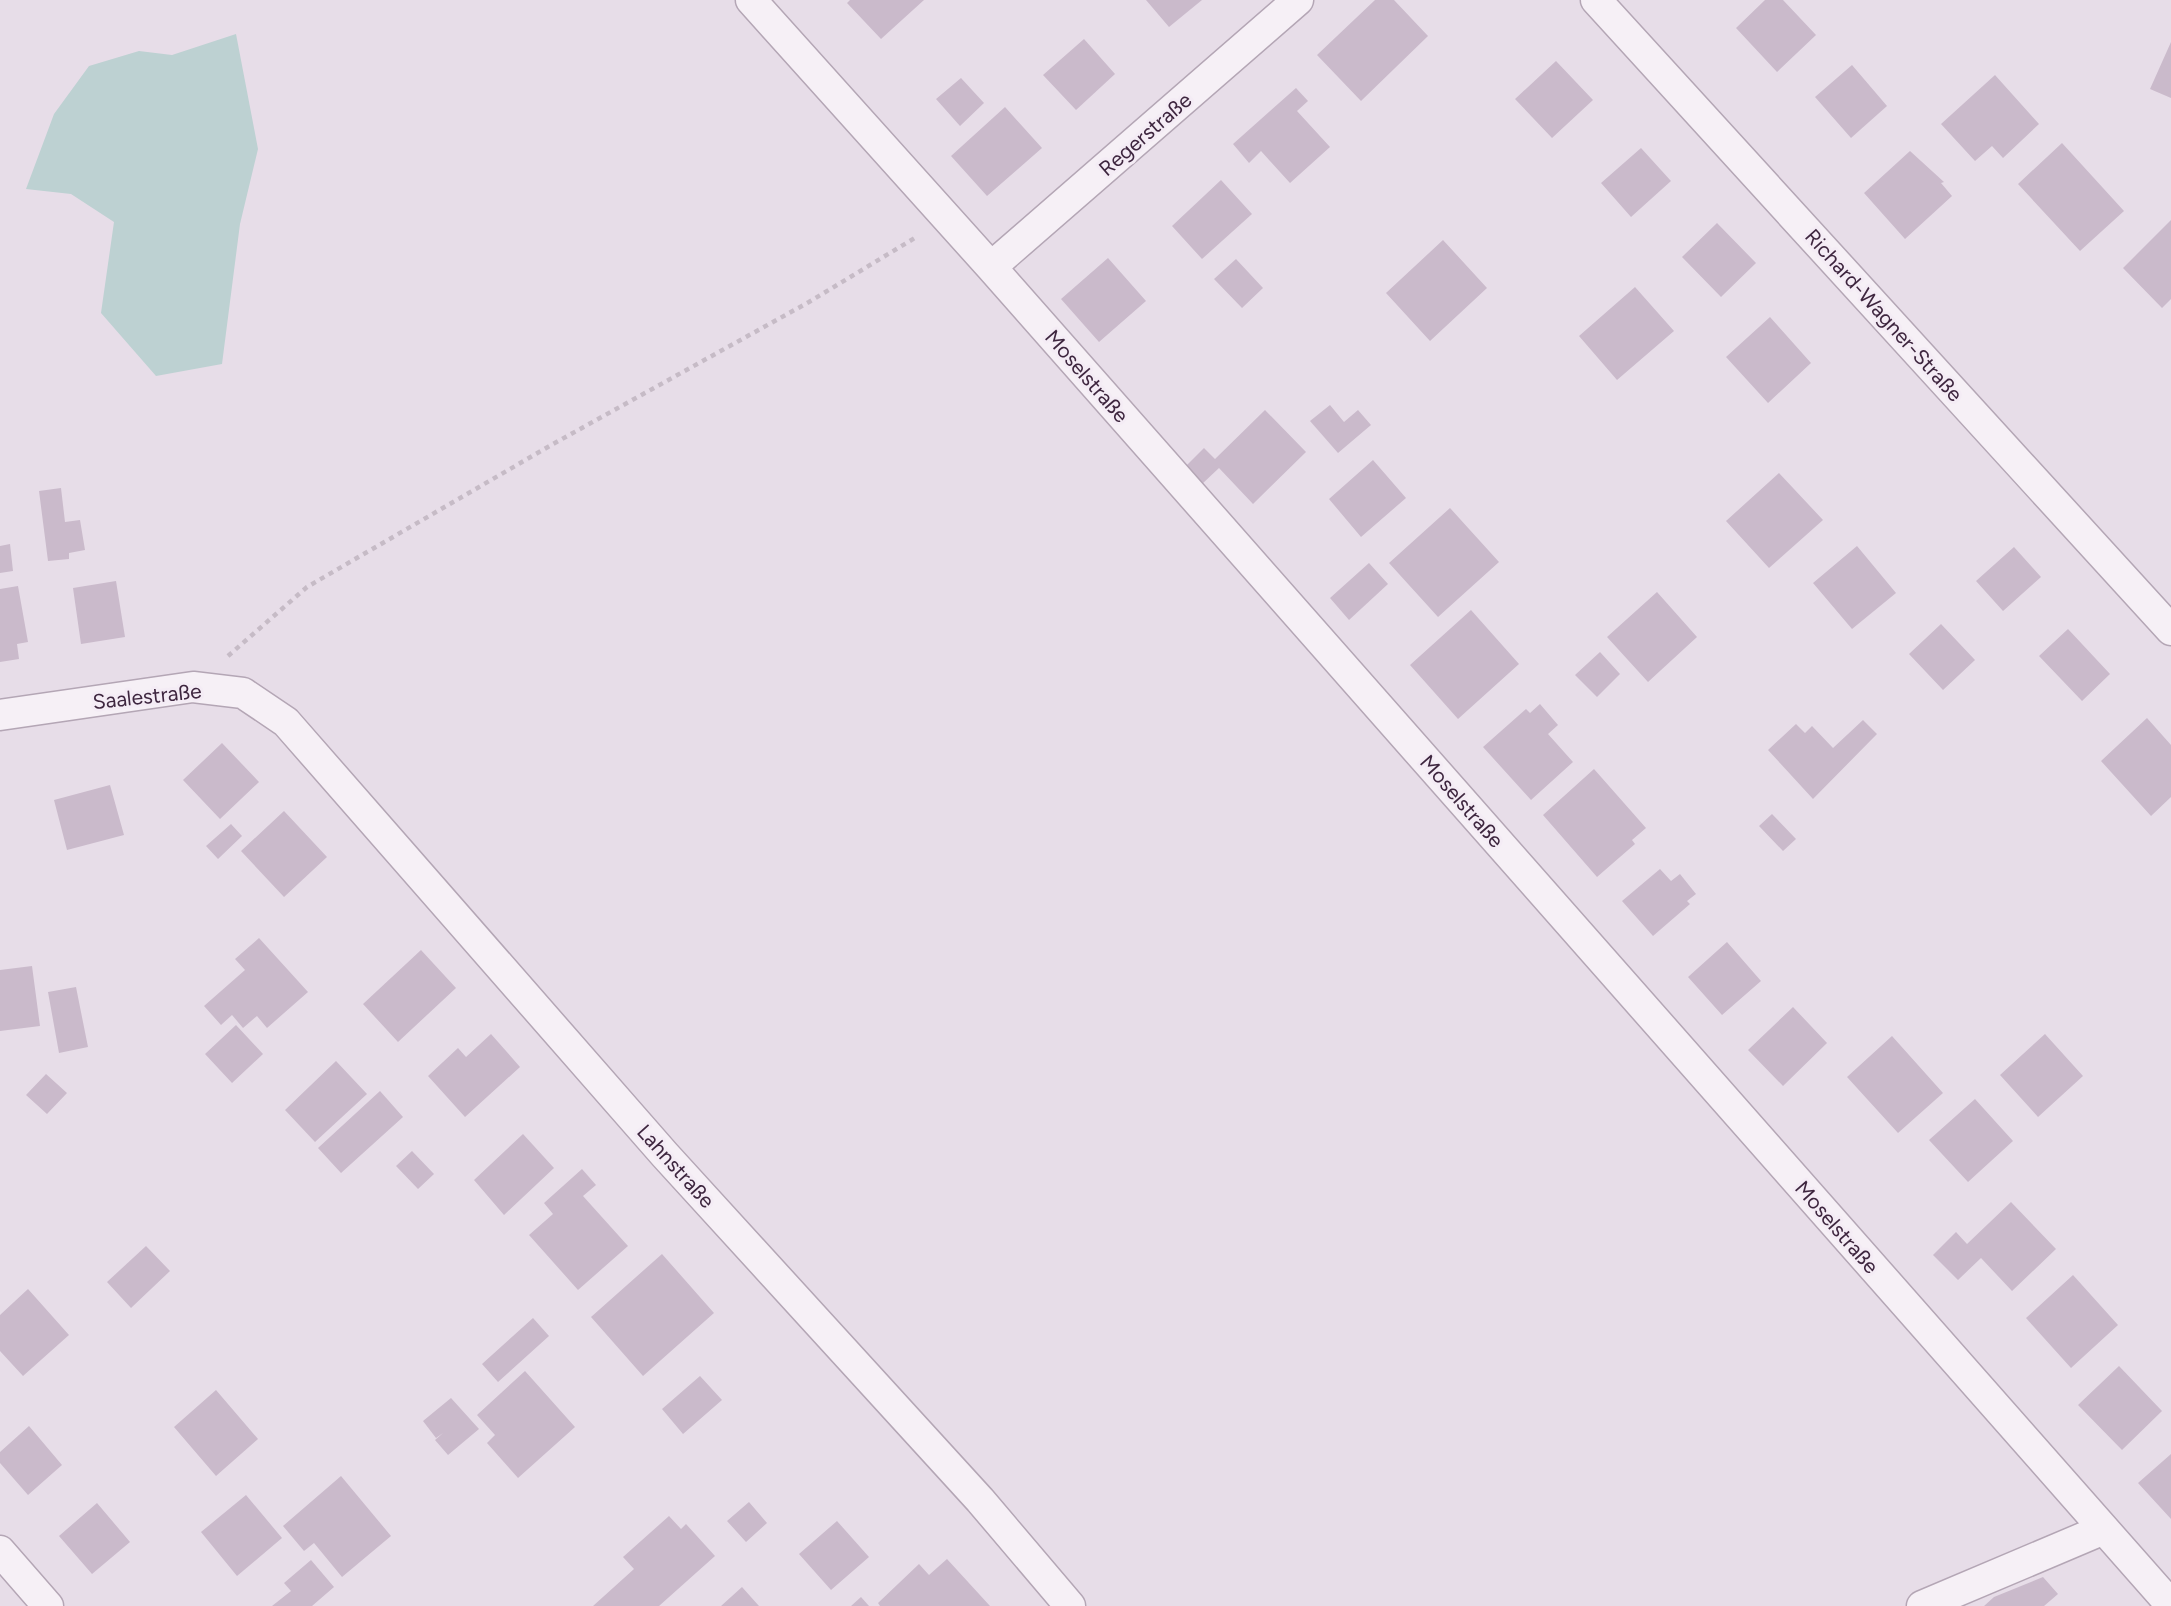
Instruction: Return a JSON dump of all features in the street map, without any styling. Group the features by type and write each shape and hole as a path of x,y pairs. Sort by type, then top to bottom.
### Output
{"street":[{"name":"Moselstraße","path":"751,0 991,267 2171,1605"},
{"name":"Regerstraße","path":"991,267 1298,0"},
{"name":"Richard-Wagner-Straße","path":"1597,0 2171,630"},
{"name":"Saalestraße","path":"0,715 193,687 243,693 286,722"},
{"name":"Lahnstraße","path":"286,722 665,1155 980,1500 1070,1606"},
{"path":"1922,1606 2104,1529"},
{"path":"0,1551 48,1606"}],"path":[{"path":"193,687 307,587 552,444 809,302 946,219"}],"shaded area":[{"path":"236,34 258,149 240,224 222,364 156,376 101,313 114,222 71,194 26,189 54,114 89,66 139,51 172,55"}],"building":[{"path":"850,0 924,0 881,39 847,3"},
{"path":"1146,0 1202,0 1169,27"},
{"path":"1375,0 1394,0 1428,36 1361,101 1317,55"},
{"path":"1765,0 1783,0 1816,35 1777,72 1736,28"},
{"path":"1084,39 1115,74 1076,110 1043,75"},
{"path":"2171,42 2171,98 2150,89"},
{"path":"1556,61 1593,100 1552,138 1515,99"},
{"path":"1852,65 1887,106 1851,138 1815,97"},
{"path":"1995,75 2039,124 2003,158 1992,146 1975,161 1941,124"},
{"path":"961,78 984,103 960,126 936,99"},
{"path":"1296,88 1308,101 1297,111 1330,147 1290,183 1261,151 1249,163 1233,144"},
{"path":"1005,107 1042,148 987,196 951,156"},
{"path":"2062,143 2124,211 2080,251 2018,184"},
{"path":"1641,148 1671,181 1631,217 1601,183"},
{"path":"1910,151 1944,182 1941,183 1952,196 1905,239 1864,193"},
{"path":"1221,180 1252,214 1202,259 1172,226"},
{"path":"2171,220 2171,299 2162,308 2123,268"},
{"path":"1717,223 1756,263 1721,297 1682,257"},
{"path":"1443,240 1487,288 1430,341 1386,293"},
{"path":"1108,258 1146,301 1099,342 1061,299"},
{"path":"1236,259 1263,288 1242,308 1214,279"},
{"path":"1635,287 1674,331 1617,380 1579,336"},
{"path":"1770,317 1811,363 1768,403 1726,357"},
{"path":"1330,405 1344,422 1358,410 1371,425 1338,453 1310,421"},
{"path":"1265,410 1306,452 1253,504 1219,468 1201,485 1184,468 1204,448 1215,459"},
{"path":"1373,460 1406,498 1361,537 1329,499"},
{"path":"1779,473 1823,520 1769,568 1726,521"},
{"path":"61,488 65,522 80,520 85,550 69,553 69,559 48,561 39,491"},
{"path":"1450,508 1499,562 1438,617 1389,563"},
{"path":"10,544 13,571 0,573 0,546"},
{"path":"1857,546 1896,593 1852,629 1813,583"},
{"path":"2014,547 2041,577 2003,611 1976,581"},
{"path":"1369,563 1388,584 1349,620 1330,598"},
{"path":"116,581 125,637 81,644 73,588"},
{"path":"18,586 28,642 17,644 19,659 0,662 0,589"},
{"path":"1657,592 1697,637 1648,682 1607,637"},
{"path":"1471,610 1519,664 1458,719 1410,665"},
{"path":"1941,624 1975,660 1943,690 1909,654"},
{"path":"2068,629 2110,674 2082,701 2039,656"},
{"path":"1600,652 1620,674 1597,697 1575,675"},
{"path":"1540,704 1558,725 1548,734 1573,762 1531,800 1483,747 1526,709 1530,713"},
{"path":"2147,718 2171,745 2171,797 2151,816 2101,761"},
{"path":"1863,720 1877,734 1813,799 1768,750 1796,724 1805,733 1812,726 1833,748"},
{"path":"222,743 259,782 220,819 183,780"},
{"path":"1594,769 1646,828 1632,840 1635,844 1597,877 1543,815"},
{"path":"110,785 124,835 67,850 54,800"},
{"path":"284,811 327,857 284,897 241,851"},
{"path":"1772,814 1796,839 1783,851 1759,826"},
{"path":"231,824 242,836 218,859 206,846"},
{"path":"1660,869 1671,881 1680,874 1696,894 1687,901 1690,904 1653,936 1622,901"},
{"path":"259,938 308,992 267,1028 257,1016 243,1028 232,1015 221,1025 204,1006 245,970 235,959"},
{"path":"1727,942 1761,981 1722,1015 1688,977"},
{"path":"421,950 456,988 398,1042 363,1004"},
{"path":"32,966 40,1026 0,1031 0,970"},
{"path":"76,987 88,1047 59,1053 48,992"},
{"path":"1793,1007 1827,1043 1783,1086 1748,1050"},
{"path":"236,1025 263,1054 232,1083 205,1054"},
{"path":"491,1034 520,1067 465,1117 428,1076 458,1048 466,1057"},
{"path":"2045,1034 2083,1076 2038,1117 2000,1075"},
{"path":"1892,1036 1943,1093 1898,1133 1847,1077"},
{"path":"336,1061 367,1094 315,1142 285,1110"},
{"path":"46,1074 67,1093 47,1114 26,1095"},
{"path":"380,1091 403,1117 341,1173 318,1148"},
{"path":"1975,1099 2013,1141 1968,1182 1929,1140"},
{"path":"523,1134 554,1168 504,1215 474,1180"},
{"path":"412,1151 434,1174 418,1189 396,1166"},
{"path":"582,1169 596,1185 583,1196 628,1246 578,1290 529,1235 553,1214 544,1203"},
{"path":"2011,1202 2056,1249 2012,1291 1981,1258 1958,1280 1933,1255 1956,1232 1967,1244"},
{"path":"146,1246 170,1271 131,1308 107,1282"},
{"path":"662,1254 714,1313 643,1376 591,1317"},
{"path":"2073,1275 2118,1325 2071,1368 2026,1318"},
{"path":"28,1289 69,1335 23,1376 0,1351 0,1315"},
{"path":"533,1318 549,1336 498,1382 482,1364"},
{"path":"2119,1366 2162,1411 2122,1450 2078,1405"},
{"path":"525,1371 575,1427 518,1478 487,1443 495,1435 477,1415"},
{"path":"700,1376 722,1400 683,1434 662,1409"},
{"path":"216,1390 258,1439 216,1476 174,1427"},
{"path":"451,1398 479,1429 448,1455 435,1440 443,1433 436,1438 423,1421"},
{"path":"29,1426 62,1465 28,1495 0,1463 0,1452"},
{"path":"2171,1454 2171,1519 2138,1483"},
{"path":"341,1476 391,1536 342,1577 314,1543 304,1551 283,1526"},
{"path":"246,1495 282,1538 237,1576 201,1532"},
{"path":"749,1502 767,1523 746,1542 727,1521"},
{"path":"97,1503 130,1542 92,1574 59,1536"},
{"path":"669,1516 681,1529 686,1524 715,1556 659,1606 593,1606 634,1569 623,1557"},
{"path":"837,1521 869,1557 831,1590 799,1554"},
{"path":"947,1559 990,1606 880,1606 878,1603 919,1564 929,1575"},
{"path":"311,1560 334,1587 312,1606 272,1606 291,1591 284,1583"},
{"path":"2043,1577 2058,1594 2044,1606 1984,1606 1994,1597"},
{"path":"742,1587 759,1606 721,1606"},
{"path":"861,1597 869,1606 851,1606"}]}
